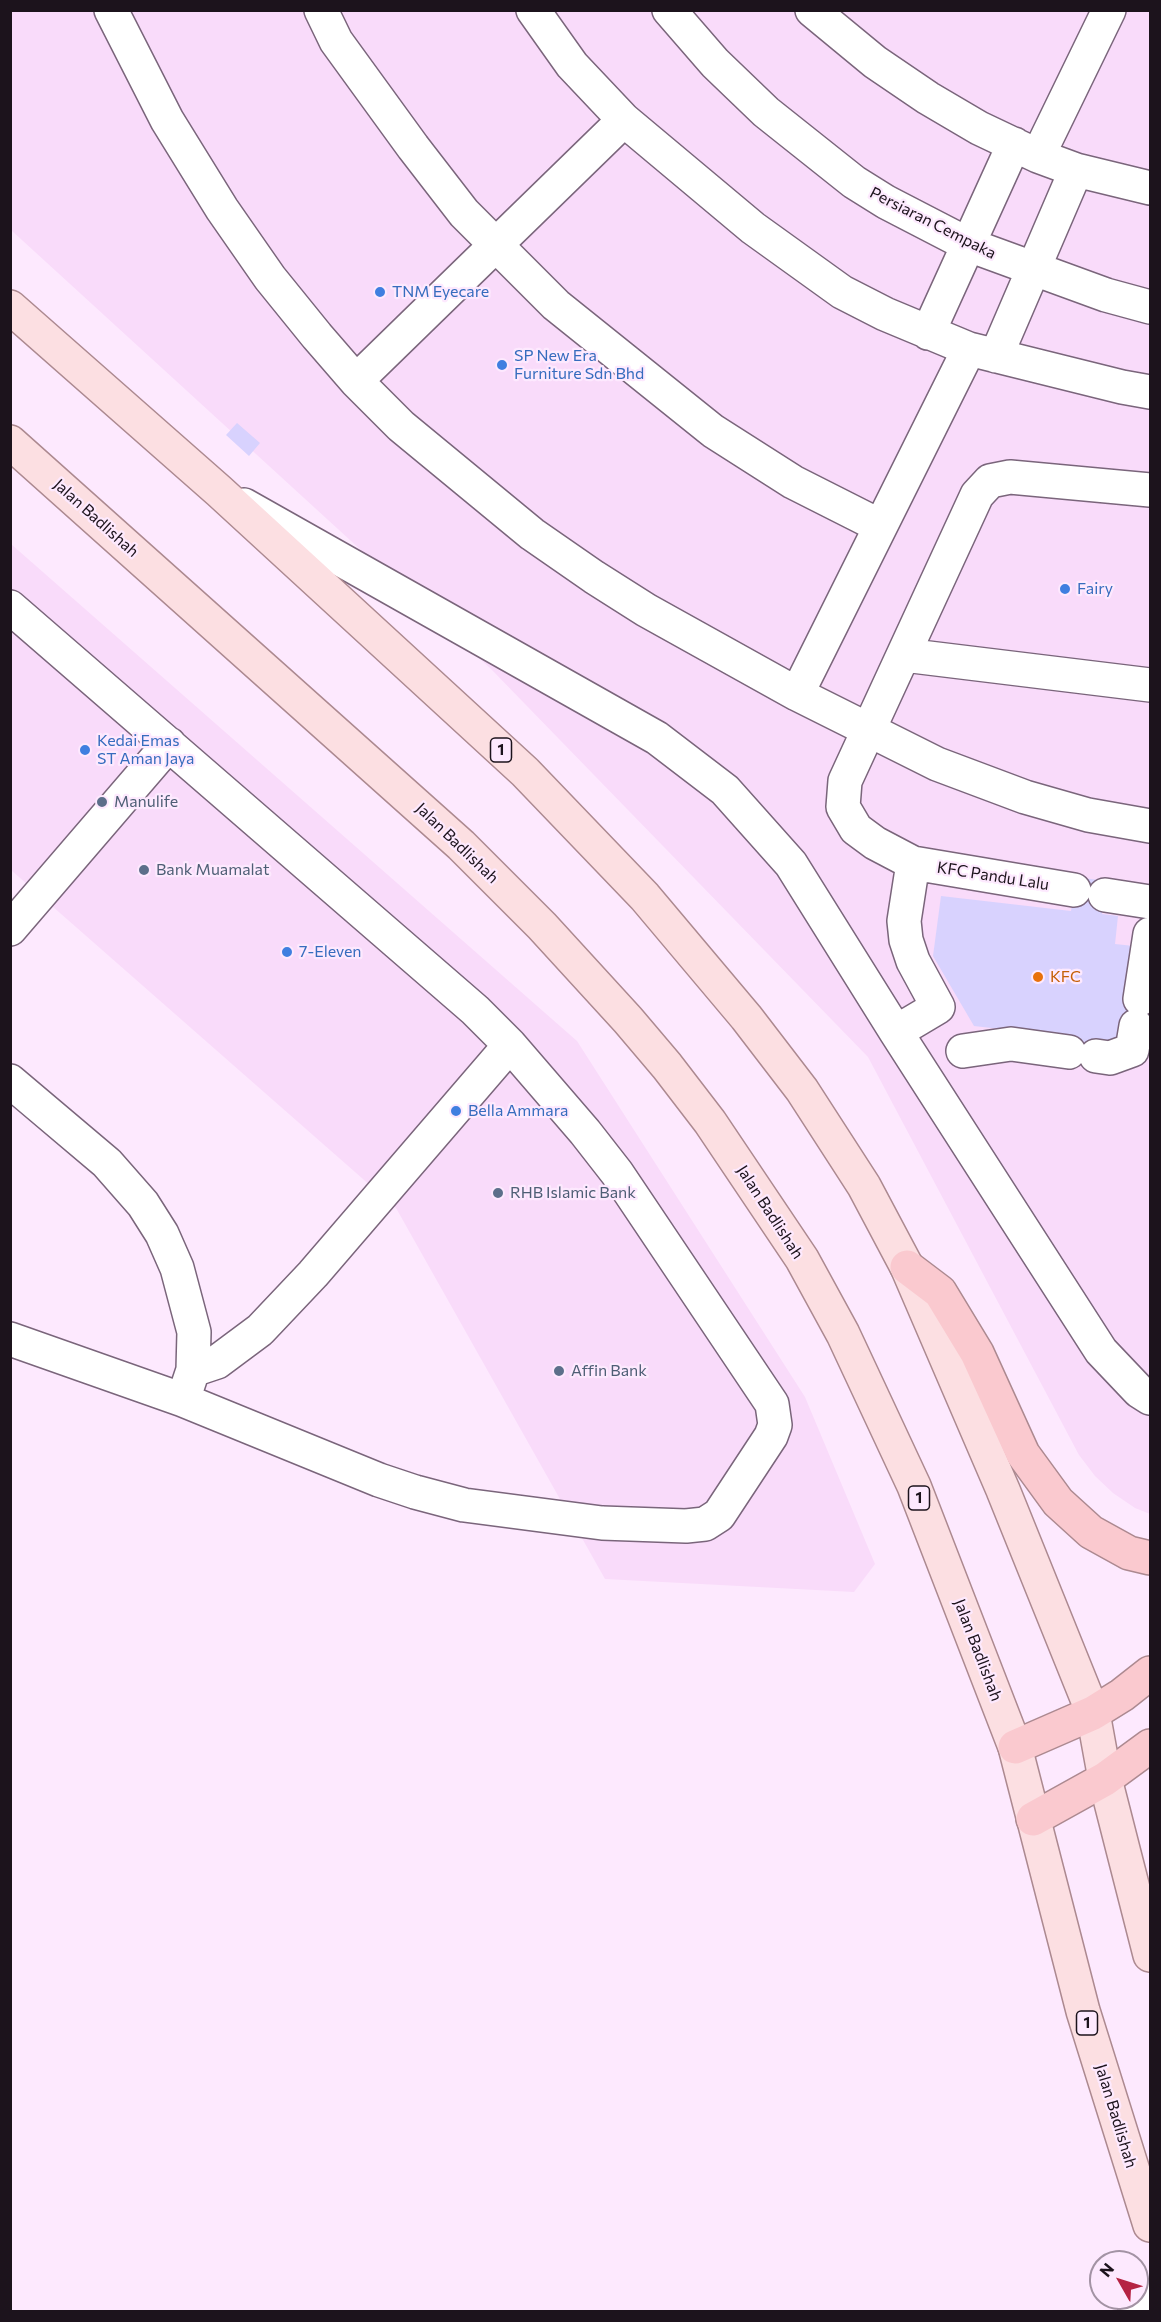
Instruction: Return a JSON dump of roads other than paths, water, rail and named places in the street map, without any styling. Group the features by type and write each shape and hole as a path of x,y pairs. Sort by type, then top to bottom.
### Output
{"highway":[{"path":"907,1267 940,1292 977,1353 1023,1455 1058,1502 1090,1532 1128,1553 1150,1558"},
{"path":"1015,1747 1093,1713 1122,1695 1150,1673"},
{"path":"1033,1819 1105,1779 1150,1746"}],"main road":[{"name":"1","path":"10,307 219,491 525,772 645,897 746,1017 802,1090 864,1186 907,1267 1003,1490 1093,1713 1105,1779 1150,1955"},
{"name":"Jalan Badlishah","path":"10,442 461,845 542,926 628,1020 710,1122 802,1259 843,1334 914,1486 1015,1747 1083,2011 1150,2224"}],"street":[{"path":"111,10 167,120 222,209 270,278 356,381 401,426 532,534 646,610 797,694 937,764 1025,797 1088,815 1150,826"},
{"path":"321,10 336,41 412,147 464,213 556,306 713,431 793,482 880,526"},
{"path":"533,10 572,66 624,120 753,228 812,272 842,291 928,333 982,353 1150,392"},
{"name":"Persiaran Cempaka","path":"669,10 716,63 766,112 854,182 886,202 969,244 1033,270 1106,295 1150,307"},
{"path":"812,10 875,62 928,98 980,128 1076,170 1150,188"},
{"path":"928,333 969,244 1108,10"},
{"path":"356,381 624,120"},
{"path":"797,694 880,526 1033,270 1076,170"},
{"name":"KFC Pandu Lalu","path":"1150,490 1010,477 990,481 976,495 845,781 843,807 856,829 875,843 912,863 1150,902"},
{"path":"219,491 657,738 725,790 791,864 1101,1351 1139,1391 1150,1398"},
{"path":"10,607 475,1010 510,1045 617,1173 772,1404 775,1425 771,1436 719,1515 705,1524 674,1526 602,1523 464,1505 379,1480 188,1385 10,1339"},
{"path":"904,655 1150,685"},
{"path":"10,929 169,744"},
{"path":"896,1032 938,1007 913,961 906,940 904,921 912,863"},
{"path":"963,1051 1011,1044 1110,1058 1132,1050 1150,934"},
{"path":"188,1385 260,1330 313,1274 510,1045"},
{"path":"10,1082 107,1163 143,1204 162,1234 177,1268 194,1332 188,1385"},
{"path":"1135,2312 1150,2296"}],"place":[{"name":"TNM Eyecare","path":"380,292"},
{"name":"SP New Era Furniture Sdn Bhd","path":"502,365"},
{"name":"Fairy","path":"1065,589"},
{"name":"Kedai Emas ST Aman Jaya","path":"85,750"},
{"name":"Manulife","path":"102,802"},
{"name":"Bank Muamalat","path":"144,870"},
{"name":"7-Eleven","path":"287,952"},
{"name":"KFC","path":"1038,977"},
{"name":"Bella Ammara","path":"456,1111"},
{"name":"RHB Islamic Bank","path":"498,1193"},
{"name":"Affin Bank","path":"559,1371"}]}
